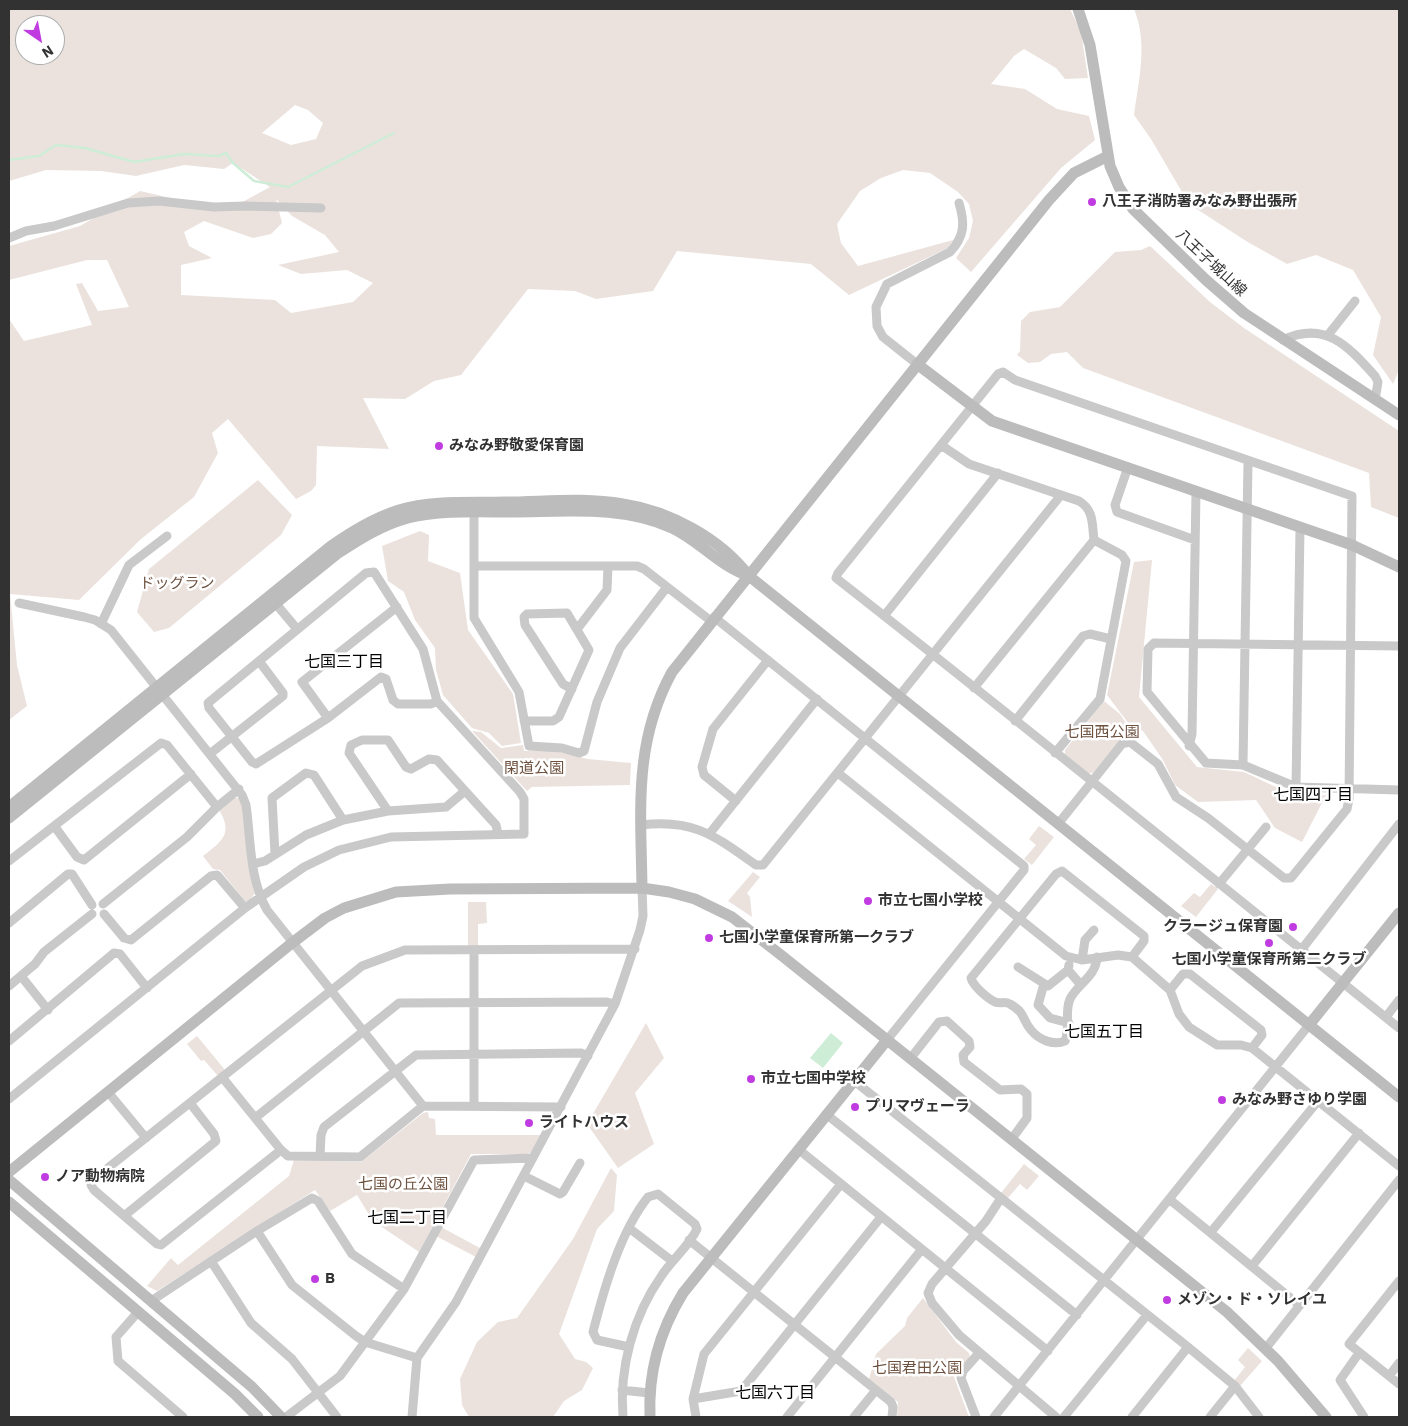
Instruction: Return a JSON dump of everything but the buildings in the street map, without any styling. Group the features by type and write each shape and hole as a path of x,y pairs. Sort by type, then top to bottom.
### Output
{"street":[{"name":"八王子城山線","path":"1078,9 1090,45 1108,156 1119,187 1144,221 1224,297 1283,340 1399,415"},
{"path":"412,1417 417,1358 456,1302 588,1056 615,1004 635,948 643,916 641,825 643,761 652,717 672,672 1058,190 1083,167 1108,156"},
{"path":"9,238 26,231 54,226 128,203 159,201 214,208 245,206 321,208"},
{"path":"959,203 964,216 964,228 957,245 950,252 888,284 876,307 877,326 883,337 992,422 1352,545 1399,567"},
{"path":"1328,335 1355,300"},
{"path":"1283,340 1298,333 1313,332 1328,335 1353,353 1375,376 1378,382 1375,400"},
{"path":"1058,824 1092,782 1122,744 1130,742 1158,764 1176,797 1208,818 1284,878 1291,878 1346,809 1349,789 1352,496 1248,462 1015,380 1003,372 998,374 971,407 836,575 836,578 1056,753 1092,782 1219,884 1302,949 1399,1028"},
{"path":"941,445 968,464 1079,501 1087,506 1091,514 1094,540 974,688"},
{"path":"1243,765 1248,462"},
{"path":"1128,468 1115,505 1116,512 1195,540"},
{"path":"884,616 998,474"},
{"path":"1189,746 1192,734 1196,492"},
{"path":"641,825 678,824 710,833 756,866 763,865 900,697 1060,495"},
{"path":"9,818 352,532 381,517 418,506 444,502 474,508"},
{"path":"474,508 474,618 518,688 529,746 583,752 597,702 620,648 667,587"},
{"path":"9,807 276,604 338,554 367,534 386,525 426,514 474,508 622,513 672,528 701,545 733,571 749,576 1399,1097"},
{"path":"1296,787 1300,528"},
{"path":"101,624 129,565 167,536"},
{"path":"1056,753 1100,699 1126,561 1122,555 1094,540"},
{"path":"475,566 638,566 644,568 667,587 768,660 1024,866 1024,870 683,1293 668,1319 655,1357 649,1393 650,1417"},
{"path":"578,628 607,590 608,566"},
{"path":"9,1099 245,908 304,866 340,850 362,843 417,834 524,834 522,795 437,701 422,649 377,574 370,572 297,629 208,703 208,708 252,762 259,764 328,718 381,677 386,679 393,700 398,704 431,704 437,701"},
{"path":"19,603 84,617 111,630 211,753 239,790 246,805 253,864 260,898 278,926 423,1106"},
{"path":"276,604 297,629"},
{"path":"328,718 302,682 397,607"},
{"path":"524,721 557,719 572,689 589,650 578,628 570,616 564,612 531,613 524,616 525,625 563,684 572,689"},
{"path":"1015,721 1083,636 1090,634 1111,639"},
{"path":"1399,646 1154,643 1148,649 1148,695 1189,746 1206,763 1243,765 1296,787 1399,790"},
{"path":"736,801 704,776 702,767 713,729 768,660"},
{"path":"211,753 283,696 283,693 259,661"},
{"path":"710,833 817,699"},
{"path":"388,811 350,753 351,745 356,742 388,740 406,767 411,770 428,760 434,759 496,825 498,834"},
{"path":"9,861 55,827 158,744 167,745 217,807"},
{"path":"838,773 999,901 1051,945 1071,957 1082,960 1118,955 1132,956 1170,990 1179,1014 1189,1027 1217,1045 1241,1045 1252,1048 1399,1166"},
{"path":"55,827 77,857 80,860 84,860 190,774"},
{"path":"275,854 272,798 306,774 314,775 344,820"},
{"path":"103,904 188,837 217,807 239,790"},
{"path":"253,864 261,863 306,835 344,820 388,811 446,807 465,791"},
{"path":"1302,949 1399,824"},
{"path":"1219,884 1266,828"},
{"path":"1097,957 1096,968 1071,998 1066,1011 1069,1023 1065,1041 1058,1044 1051,1043 1031,1030 1024,1014 1008,1002 996,1002 973,984 971,978 1056,874 1065,872 1144,936 1144,941 1132,956"},
{"path":"9,923 68,874 72,874 92,909 97,917 104,914 106,908 97,901 92,909 9,986"},
{"path":"104,914 124,938 131,940 211,876 217,875 245,908"},
{"path":"9,1172 292,943 325,918 344,908 396,892 440,890 642,888 682,895 706,903 732,917 1227,1312 1266,1348 1298,1382 1326,1417"},
{"path":"994,1417 1399,913"},
{"path":"1082,960 1085,940 1094,930"},
{"path":"281,1150 164,1244 157,1244 124,1216 94,1190 92,1182 356,968 398,951 635,948"},
{"path":"474,950 472,1002 474,1106"},
{"path":"9,1042 48,1010 76,983 116,953 120,954 146,988"},
{"path":"1018,966 1048,986 1068,970 1071,957"},
{"path":"1068,970 1081,985"},
{"path":"1170,990 1184,974 1190,974 1260,1030 1262,1035 1252,1048"},
{"path":"21,976 48,1010"},
{"path":"1044,984 1038,1005 1050,1018 1069,1023"},
{"path":"1386,1017 1399,1000"},
{"path":"255,1118 399,1003 607,1002 615,1004"},
{"path":"910,1058 939,1022 947,1021 970,1041 970,1047 963,1056 964,1062 1000,1090 1021,1089 1027,1094 1027,1118 1011,1140"},
{"path":"320,1156 320,1135 324,1127 394,1070 416,1055 580,1054 588,1056"},
{"path":"222,1077 281,1150 288,1156 360,1157 423,1106 561,1106"},
{"path":"853,1080 1188,1347 1235,1386 1260,1417"},
{"path":"108,1092 146,1138"},
{"path":"1211,1232 1318,1101"},
{"path":"124,1216 216,1141 214,1134 190,1103"},
{"path":"826,1114 1077,1316"},
{"path":"1252,1266 1359,1134"},
{"path":"798,1149 1048,1350"},
{"path":"286,1417 340,1376 366,1342 404,1289 474,1160 533,1158"},
{"path":"524,1176 560,1194 580,1162"},
{"path":"9,1180 252,1387 281,1417"},
{"path":"1266,1348 1399,1180"},
{"path":"696,1417 693,1399 704,1354 841,1184"},
{"path":"623,1417 622,1390 624,1368 629,1347 649,1295 672,1260 697,1229 695,1224 658,1194 648,1197 629,1228 601,1301 593,1332 597,1340 629,1347"},
{"path":"1001,1198 975,1234 928,1290 929,1298 958,1335 1056,1417"},
{"path":"151,1301 309,1199 316,1199 352,1254 404,1289"},
{"path":"1169,1200 1299,1305"},
{"path":"9,1202 235,1394 258,1417"},
{"path":"693,1399 741,1391 881,1217"},
{"path":"629,1228 672,1260"},
{"path":"257,1231 292,1285 366,1342 417,1358"},
{"path":"689,1240 893,1404 892,1417"},
{"path":"787,1417 922,1249"},
{"path":"211,1261 251,1323 292,1359 337,1417"},
{"path":"1399,1281 1349,1344 1399,1384"},
{"path":"138,1312 116,1337 118,1362 182,1417"},
{"path":"1064,1417 1147,1315"},
{"path":"1132,1417 1188,1347"},
{"path":"1359,1352 1340,1380 1364,1417"},
{"path":"976,1417 961,1378 963,1371 979,1353"},
{"path":"1389,1376 1399,1363"},
{"path":"1210,1417 1235,1386"},
{"path":"622,1390 649,1393"},
{"path":"854,1417 876,1390"}],"green space":[{"path":"9,9 1070,9 1081,32 1088,78 1065,79 1056,68 1024,49 1014,56 991,84 1025,89 1057,109 1089,116 1095,140 1061,168 971,272 956,258 969,238 973,221 969,204 958,192 930,173 903,170 881,178 860,191 837,224 841,243 858,266 953,240 948,248 849,295 811,264 677,251 653,291 596,299 575,291 528,289 461,375 434,381 405,399 363,398 389,449 317,446 316,485 311,491 296,499 228,419 212,433 218,453 194,497 141,539 79,600 10,594 17,665 27,706 9,720 9,319 24,341 92,325 76,284 82,283 98,311 129,307 107,260 87,260 9,280 9,246 80,226 140,191 226,211 270,187 233,163 224,169 184,165 136,176 101,171 46,170 9,181","holes":["295,105 308,110 323,123 316,139 291,145 262,133","276,199 292,216 325,235 339,252 278,265 301,274 347,270 373,283 353,302 291,313 275,300 181,295 181,265 212,258 189,246 184,232 204,221 253,238 271,234 282,223"]},
{"path":"1134,9 1399,9 1399,370 1393,384 1373,355 1381,317 1353,270 1316,255 1287,264 1246,241 1189,204 1151,139 1134,115 1140,75 1141,35"},
{"path":"1150,246 1210,302 1244,328 1399,431 1399,518 1371,507 1369,473 1083,368 1067,352 1051,354 1040,362 1028,363 1017,355 1020,351 1021,321 1030,312 1060,307 1115,252 1141,250"},
{"name":"ドッグラン","path":"258,480 292,515 281,535 169,628 154,632 137,612 149,569"},
{"path":"420,531 429,535 428,561 460,573 468,630 513,694 521,743 502,746 489,733 472,728 443,695 436,670 435,648 415,620 404,592 388,581 382,546"},
{"path":"1152,560 1139,697 1197,767 1244,772 1299,798 1326,795 1302,842 1275,828 1256,800 1198,802 1175,785 1163,760 1143,731 1129,724 1107,695 1134,562"},
{"name":"七国西公園","path":"1104,701 1120,714 1127,725 1126,733 1093,773 1088,773 1065,754 1065,750"},
{"name":"閑道公園","path":"472,731 481,732 501,748 523,745 524,751 556,751 588,759 631,763 630,785 532,787 527,791"},
{"path":"234,798 239,798 242,802 250,874 255,893 249,901 245,901 220,870 213,869 203,856 220,842 223,837 225,825 219,810"},
{"path":"1039,826 1054,837 1032,865 1024,859 1036,845 1029,839"},
{"path":"753,872 760,877 747,893 750,897 752,917 728,901"},
{"path":"1211,884 1218,889 1196,917 1181,906 1194,893 1200,897"},
{"path":"468,902 486,902 487,923 478,924 478,946 468,946"},
{"path":"646,1023 664,1058 635,1093 654,1144 618,1168 587,1124"},
{"path":"197,1036 225,1070 218,1076 204,1060 201,1061 187,1044"},
{"name":"七国の丘公園","path":"428,1112 429,1118 435,1119 436,1135 541,1135 533,1151 528,1154 471,1154 419,1252 373,1221 357,1195 330,1211 315,1190 157,1291 147,1286 171,1258 178,1265 289,1176 294,1160 361,1162 423,1113"},
{"path":"1024,1164 1039,1176 1027,1190 1020,1184 1008,1198 1001,1193"},
{"path":"611,1168 617,1175 614,1211 597,1229 559,1334 575,1359 586,1362 593,1368 582,1390 564,1401 553,1417 469,1417 462,1405 460,1379 477,1342 498,1322 517,1318 573,1239"},
{"path":"441,1227 480,1248 476,1257 436,1236"},
{"name":"七国君田公園","path":"923,1298 956,1342 969,1353 970,1357 954,1377 969,1417 897,1417 898,1402 869,1379 876,1354 905,1326 907,1318"},
{"path":"1248,1348 1262,1361 1240,1386 1234,1381 1245,1367 1238,1360"}],"shaded area":[{"path":"831,1033 843,1043 823,1068 810,1058"}],"waterway":[{"path":"9,160 39,156 56,145 85,148 134,162 184,154 219,156 226,153 233,163 254,181 288,187 394,133"}],"place":[{"name":"八王子消防署みなみ野出張所","path":"1092,202"},
{"name":"みなみ野敬愛保育園","path":"439,446"},
{"name":"市立七国小学校","path":"868,901"},
{"name":"クラージュ保育園","path":"1293,927"},
{"name":"七国小学童保育所第一クラブ","path":"709,938"},
{"name":"七国小学童保育所第二クラブ","path":"1269,943"},
{"name":"市立七国中学校","path":"751,1079"},
{"name":"みなみ野さゆり学園","path":"1222,1100"},
{"name":"プリマヴェーラ","path":"855,1107"},
{"name":"ライトハウス","path":"529,1123"},
{"name":"ノア動物病院","path":"45,1177"},
{"name":"B","path":"315,1279"},
{"name":"メゾン・ド・ソレイユ","path":"1167,1300"}],"district":[{"name":"七国三丁目","path":"344,662"},
{"name":"七国四丁目","path":"1313,795"},
{"name":"七国五丁目","path":"1104,1032"},
{"name":"七国二丁目","path":"407,1218"},
{"name":"七国六丁目","path":"775,1393"}]}
